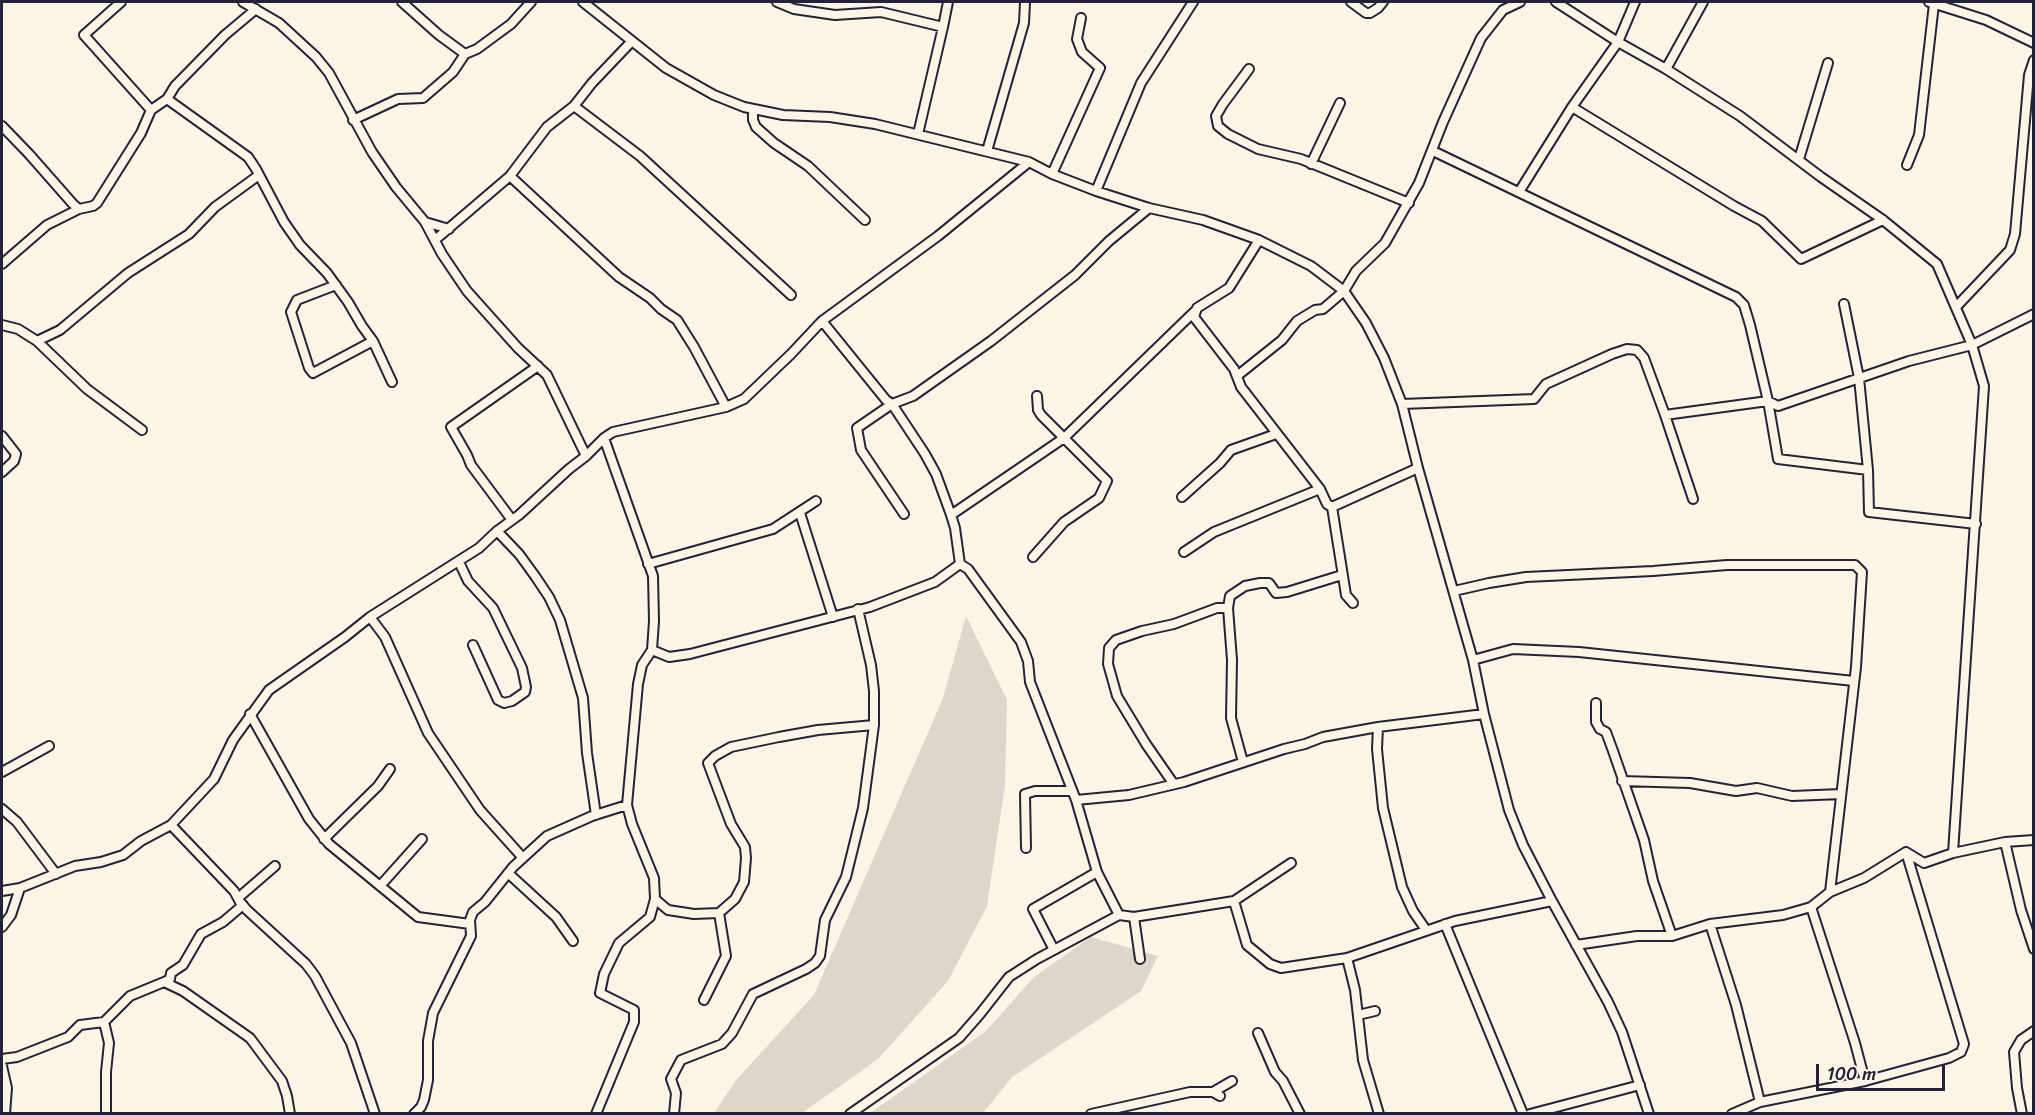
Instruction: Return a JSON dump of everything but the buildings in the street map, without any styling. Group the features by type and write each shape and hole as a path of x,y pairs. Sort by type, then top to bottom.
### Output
{"street":[{"path":"121,2 84,35 151,110"},
{"path":"244,2 279,22 316,57 329,73 372,152 425,222 442,254 467,291 550,381 586,456"},
{"path":"402,2 465,54"},
{"path":"353,120 398,99 423,98 453,72 465,54 477,49 511,24 531,2"},
{"path":"583,2 677,75 714,94 753,109 783,115 830,117 875,124 1029,162 1052,174 1096,191 1149,208 1203,220 1259,240 1311,266 1344,291 1366,323 1384,358 1402,404 1473,660 1484,714 1509,810 1523,845 1622,1032 1649,1113"},
{"path":"777,2 794,9 835,15 881,12 943,27"},
{"path":"918,134 948,2"},
{"path":"987,151 1024,23 1025,2"},
{"path":"1096,191 1141,83 1192,2"},
{"path":"1351,2 1366,13 1374,12 1383,2"},
{"path":"1238,376 1282,340 1297,321 1315,310 1323,309 1344,291 1356,271 1385,243 1409,203 1481,38 1503,10 1520,2"},
{"path":"1556,2 1740,116 1883,220 1937,264 1972,345 1984,386 1953,853"},
{"path":"1519,192 1572,107 1618,42 1635,2"},
{"path":"1666,69 1703,2"},
{"path":"1907,165 1919,135 1931,3 1986,20 2034,43"},
{"path":"2,264 47,225 79,209 98,203 141,133 151,110 167,99 183,77 225,35 256,9"},
{"path":"1052,174 1100,68 1082,52 1077,39 1081,18"},
{"path":"435,240 510,176 547,127 574,106 592,82 632,41"},
{"path":"1956,307 2010,250 2014,234 2029,75 2034,60"},
{"path":"1799,159 1828,63"},
{"path":"1249,69 1222,104 1216,116 1218,126 1228,135 1258,149 1301,159 1409,203"},
{"path":"167,99 248,157 284,222 300,245 336,285 373,341 392,382"},
{"path":"1311,164 1340,103"},
{"path":"574,106 640,156 791,295"},
{"path":"1572,107 1762,221 1801,259 1883,220"},
{"path":"753,109 753,120 756,127 774,143 808,166 865,220"},
{"path":"2,126 79,209"},
{"path":"1433,151 1736,297 1744,305 1748,315 1768,400 1778,459 1868,470"},
{"path":"2,891 20,888 75,866 101,862 123,855 141,841 171,825 214,779 233,740 269,690 345,638 370,617 479,548 612,432 726,407 744,399 822,321 938,236 1029,162"},
{"path":"37,341 60,330 128,273 189,234 203,217 259,175"},
{"path":"510,176 619,277 677,320 726,407"},
{"path":"904,514 861,450 857,428 892,404 913,396 1019,320 1075,275 1109,241 1149,208"},
{"path":"425,222 448,229"},
{"path":"951,515 1064,438 1197,308 1229,288 1259,240"},
{"path":"336,285 297,300 291,312 309,368 313,373 373,341"},
{"path":"1844,304 1859,378 1868,470 1869,512 1976,524"},
{"path":"1194,312 1196,321 1234,369 1241,387 1320,489 1327,504 1332,507 1346,595 1353,603"},
{"path":"1665,415 1768,400 1778,406 1909,361 1972,345 2034,314"},
{"path":"822,321 886,400 892,404 931,464 951,515 960,564 968,569 1021,642 1028,661 1030,682 1076,800 1097,872 1119,915"},
{"path":"2,325 18,329 37,341 87,389 142,430"},
{"path":"1402,404 1534,399 1546,384 1612,354 1627,349 1637,350 1644,358 1693,499"},
{"path":"512,520 471,465 451,427 538,366"},
{"path":"1033,557 1064,522 1099,498 1107,481 1041,415 1038,410 1037,396"},
{"path":"1182,497 1231,450 1276,434"},
{"path":"2,436 16,454 14,461 2,472"},
{"path":"596,1113 634,1022 634,1010 600,993 604,974 620,944 650,917 655,899 654,878 632,824 627,805 642,665 652,650 653,576 614,462 603,438"},
{"path":"1332,507 1418,468"},
{"path":"1184,552 1214,532 1320,489"},
{"path":"648,564 773,529 816,501"},
{"path":"800,513 833,617"},
{"path":"497,531 519,554 540,583 560,620 583,698 587,753 596,815"},
{"path":"459,562 468,581 493,608 522,668 525,692 512,701 504,703 498,700 473,645"},
{"path":"652,650 669,657 690,654 870,607 935,582 960,564"},
{"path":"1454,591 1526,577 1727,565 1855,565 1862,572 1854,681 1830,892"},
{"path":"1243,762 1231,718 1232,660 1228,608 1230,596 1245,586 1269,583 1276,593 1287,592 1342,575"},
{"path":"1173,783 1117,696 1108,664 1109,648 1116,640 1142,631 1174,624 1217,608 1228,608"},
{"path":"674,1113 676,1093 671,1079 681,1060 722,1044 732,1034 753,994 806,969 820,956 825,920 846,877 863,808 873,725 872,665 858,609"},
{"path":"370,617 385,637 428,733 480,810 523,858"},
{"path":"1473,660 1513,649 1579,652 1854,681"},
{"path":"1596,703 1596,722 1600,729 1606,732 1644,840 1653,881 1672,936"},
{"path":"250,714 309,819 324,839 418,917 470,924"},
{"path":"1076,800 1129,795 1184,782 1323,737 1378,727 1484,714"},
{"path":"655,899 668,910 694,914 719,913 735,899 744,882 747,858 745,847 731,824 708,763 716,756 731,747 818,730 873,725"},
{"path":"1378,727 1377,749 1383,808 1402,886 1413,911 1426,930"},
{"path":"2,772 49,746"},
{"path":"324,839 378,786 390,769"},
{"path":"1622,781 1690,783 1737,790 1757,788 1792,796 1841,794"},
{"path":"1026,848 1025,794 1035,791 1072,791"},
{"path":"414,1113 424,1100 428,1080 428,1041 433,1013 468,945 473,912 485,902 508,873 547,836 596,815 627,805"},
{"path":"2,809 17,822 56,874"},
{"path":"171,825 234,891 243,905 306,964 315,976 351,1043 375,1113"},
{"path":"380,886 422,839"},
{"path":"1906,852 1924,863 1953,853 2005,842 2034,840"},
{"path":"2005,842 2021,910 2034,949"},
{"path":"1576,945 1637,936 1672,936 1710,924 1783,915 1811,907 1830,892 1864,878 1906,852"},
{"path":"1732,1113 1760,1102 1865,1081 1911,1066 1949,1058 1961,1052 1964,1044 1906,852"},
{"path":"850,1113 959,1038 1009,977 1053,950 1119,915 1134,917 1234,901 1291,862"},
{"path":"238,898 275,866"},
{"path":"1053,950 1033,909 1097,872"},
{"path":"508,873 556,917 573,941"},
{"path":"2,927 11,915 20,888"},
{"path":"1234,901 1247,945 1270,964 1290,968 1347,958 1445,924 1552,901"},
{"path":"2,1059 17,1057 68,1038 80,1025 104,1022 130,996 170,979 171,973 183,965 201,934 223,922 243,905"},
{"path":"1811,907 1865,1081"},
{"path":"704,1000 726,956 719,913"},
{"path":"1134,917 1140,959"},
{"path":"1445,924 1523,1113"},
{"path":"1710,924 1736,1005 1760,1102"},
{"path":"1347,958 1355,990 1363,1060 1379,1113"},
{"path":"164,982 183,991 250,1038 282,1081 290,1113"},
{"path":"1358,1016 1375,1011"},
{"path":"104,1022 109,1042 106,1113"},
{"path":"2022,1113 2014,1052 2021,1040 2034,1031"},
{"path":"1258,1033 1275,1072 1284,1081 1300,1113"},
{"path":"2,1066 7,1088 5,1113"},
{"path":"1091,1113 1187,1093 1216,1094 1232,1082"},
{"path":"1530,1113 1640,1085"}],"shaded area":[{"path":"966,616 1007,700 1005,785 987,906 948,981 878,1059 802,1113 714,1113 737,1079 814,995 943,698"},
{"path":"1091,937 1158,956 1141,991 1012,1077 983,1113 869,1114 986,1031 1034,977"}]}
